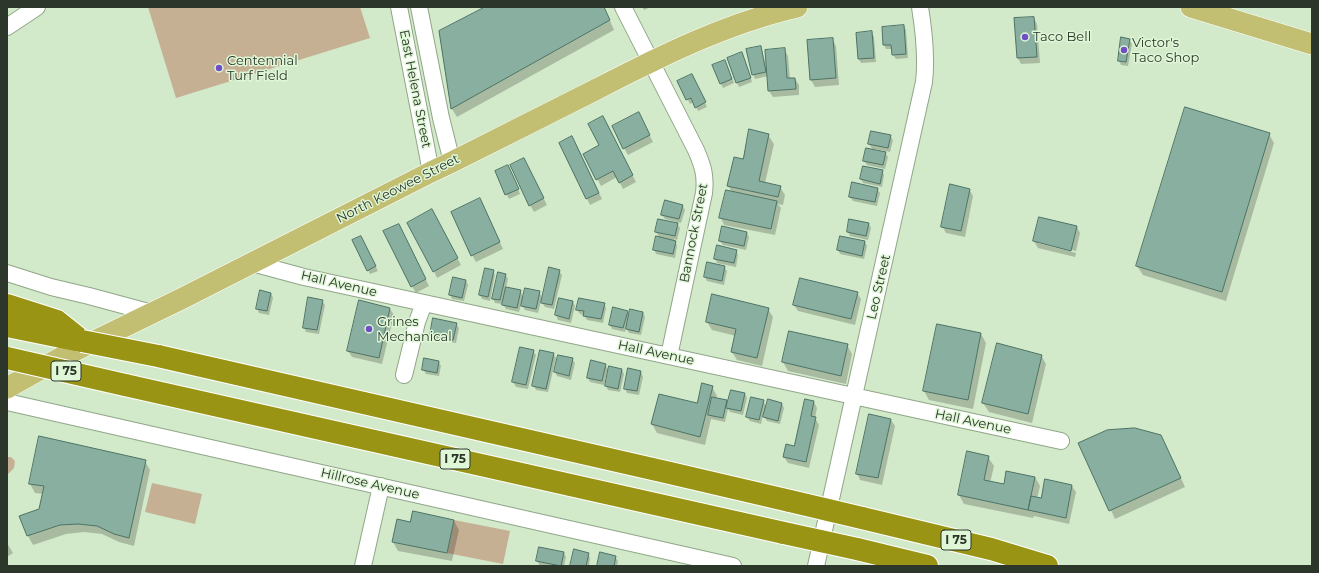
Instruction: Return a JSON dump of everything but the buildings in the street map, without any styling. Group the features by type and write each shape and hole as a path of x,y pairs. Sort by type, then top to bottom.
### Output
{"highway":[{"path":"7,305 57,321 82,341"},
{"name":"I 75","path":"7,326 158,356 670,473 991,549 1048,566"},
{"name":"I 75","path":"7,358 928,566"}],"main road":[{"name":"North Keowee Street","path":"7,388 64,356 152,314 651,61 735,25 797,7"},
{"path":"1191,7 1312,44"}],"street":[{"path":"7,27 37,7"},
{"name":"East Helena Street","path":"399,7 431,172"},
{"name":"East Helena Street","path":"419,7 441,118 452,162"},
{"name":"Bannock Street","path":"623,7 703,166 705,182 704,193 669,356"},
{"name":"Leo Street","path":"816,566 924,82 926,68 920,7"},
{"name":"Hall Avenue","path":"252,263 304,277 1060,441"},
{"path":"7,272 51,287 152,314"},
{"path":"404,375 417,322 424,303"},
{"name":"Hillrose Avenue","path":"7,402 733,566"},
{"path":"364,566 381,486"}],"shaded area":[{"name":"Centennial Turf Field","path":"148,7 360,7 370,38 176,98"},
{"path":"7,457 11,457 15,461 14,468 7,475"},
{"path":"152,483 202,494 195,524 145,512"},
{"path":"454,520 510,531 503,564 447,553"}],"place":[{"name":"Taco Bell","path":"1025,37"},
{"name":"Victor's Taco Shop","path":"1124,50"},
{"name":"Centennial Turf Field","path":"219,68"},
{"name":"Grines Mechanical","path":"369,329"}]}
